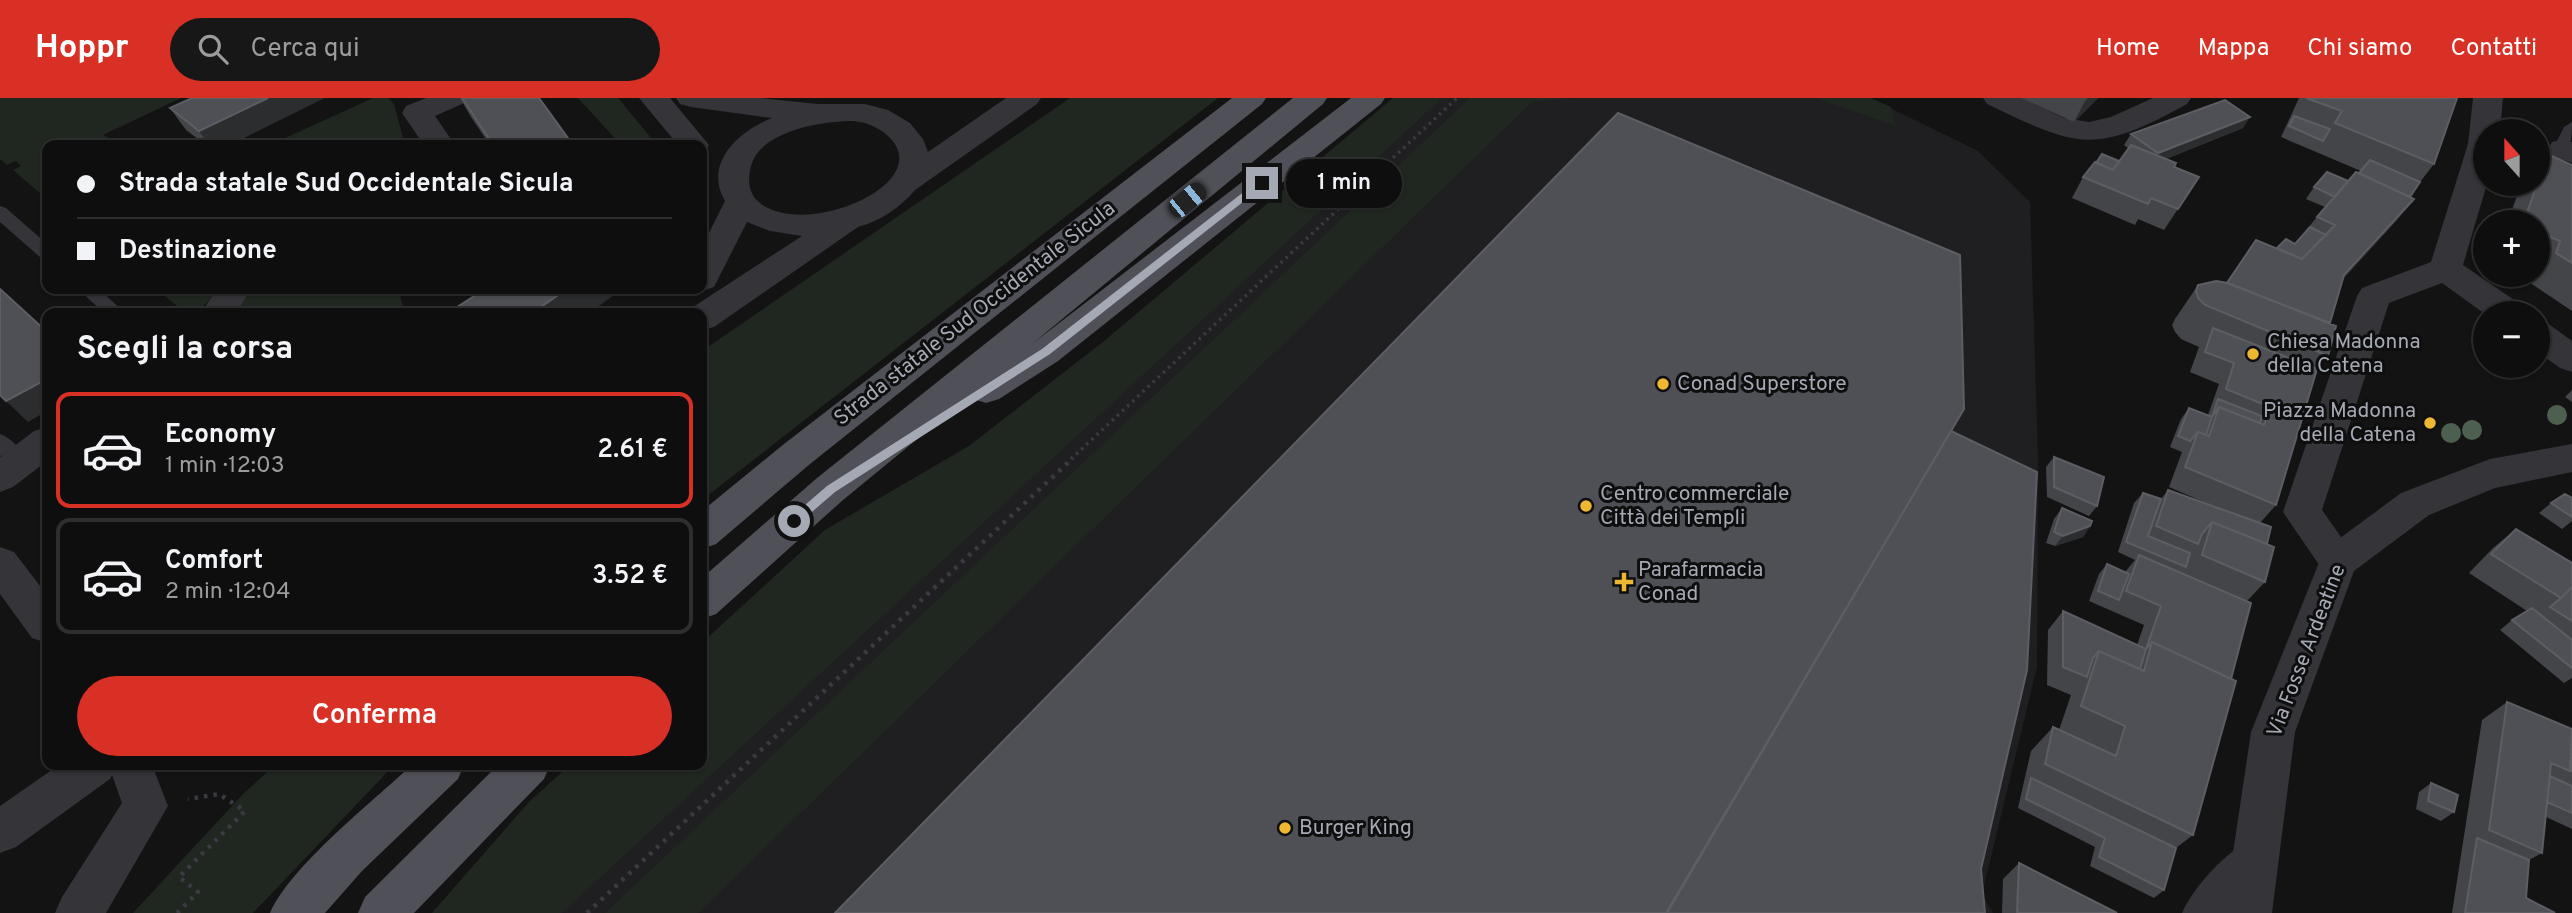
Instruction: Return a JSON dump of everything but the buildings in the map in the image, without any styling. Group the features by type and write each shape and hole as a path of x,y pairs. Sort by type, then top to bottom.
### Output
{"main road":[{"name":"Strada statale Sud Occidentale Sicula","path":"707,529 797,454 1251,98"},
{"name":"Strada statale Sud Occidentale Sicula","path":"707,598 831,489 1312,98"},
{"path":"831,489 1046,352 1370,98"},
{"path":"295,913 346,856 437,770"},
{"path":"382,913 523,770"}],"street":[{"path":"436,140 417,113 451,98"},
{"path":"654,98 690,140"},
{"path":"691,98 866,114 893,124 910,140 915,161 905,183"},
{"path":"707,268 738,197 732,172 744,150 768,131 799,118 900,98"},
{"path":"707,315 850,218 883,204 905,183 1026,98"},
{"path":"1998,98 2063,127 2090,132 2110,127 2176,98"},
{"path":"2486,119 2488,98"},
{"path":"707,161 750,212 778,223 814,225 850,218"},
{"path":"2445,269 2473,180"},
{"path":"2445,269 2491,301"},
{"path":"2338,561 2302,512 2370,306 2374,296 2445,269"},
{"path":"680,308 693,294"},
{"path":"2550,343 2572,359"},
{"name":"Via Fosse Ardeatine","path":"2248,913 2273,732 2338,561 2415,504 2490,474 2572,458"},
{"path":"0,563 42,619"},
{"path":"2,831 86,770"},
{"path":"79,913 146,807 132,770"},
{"path":"2207,913 2255,860"}],"lane":[{"path":"0,212 42,250"},
{"path":"94,294 110,308"}],"path":[{"path":"587,913 1457,98"},
{"path":"177,913 198,892 179,877 245,811 219,794"}],"shaded area":[{"path":"0,98 181,98 103,135 114,140 42,140 42,195 13,170 21,166 16,161 7,165 0,159"},
{"path":"373,98 388,98 394,104 404,140 282,140"},
{"path":"578,98 618,98 653,140 616,140"},
{"path":"1070,98 1218,98 707,496 707,348"},
{"path":"1393,98 1870,98 1978,151 2030,202 2038,457 2037,667 1982,894 1993,913 432,913 529,802 564,770 707,770 707,638 825,530 969,446 1103,342"},
{"path":"1393,98 1442,98 562,913 432,913 529,802 564,770 707,770 707,638 825,530 969,446 1103,342"},
{"path":"1470,98 1569,98 1532,102 698,913 605,913"},
{"path":"1816,98 1870,98 1891,107 1896,126"},
{"path":"162,294 213,294 200,308 180,308"},
{"path":"243,294 399,294 403,306 400,308 234,308"},
{"path":"269,770 389,770 253,913 133,913 243,794"}],"place":[{"name":"Chiesa Madonna della Catena","path":"2253,354"},
{"name":"Conad Superstore","path":"1663,384"},
{"name":"Piazza Madonna della Catena","path":"2430,423"},
{"name":"Centro commerciale Città dei Templi","path":"1586,506"},
{"name":"Parafarmacia Conad","path":"1624,582"},
{"name":"Burger King","path":"1285,828"}],"route":[{"path":"794,521 831,489 1046,352 1262,183"}]}
